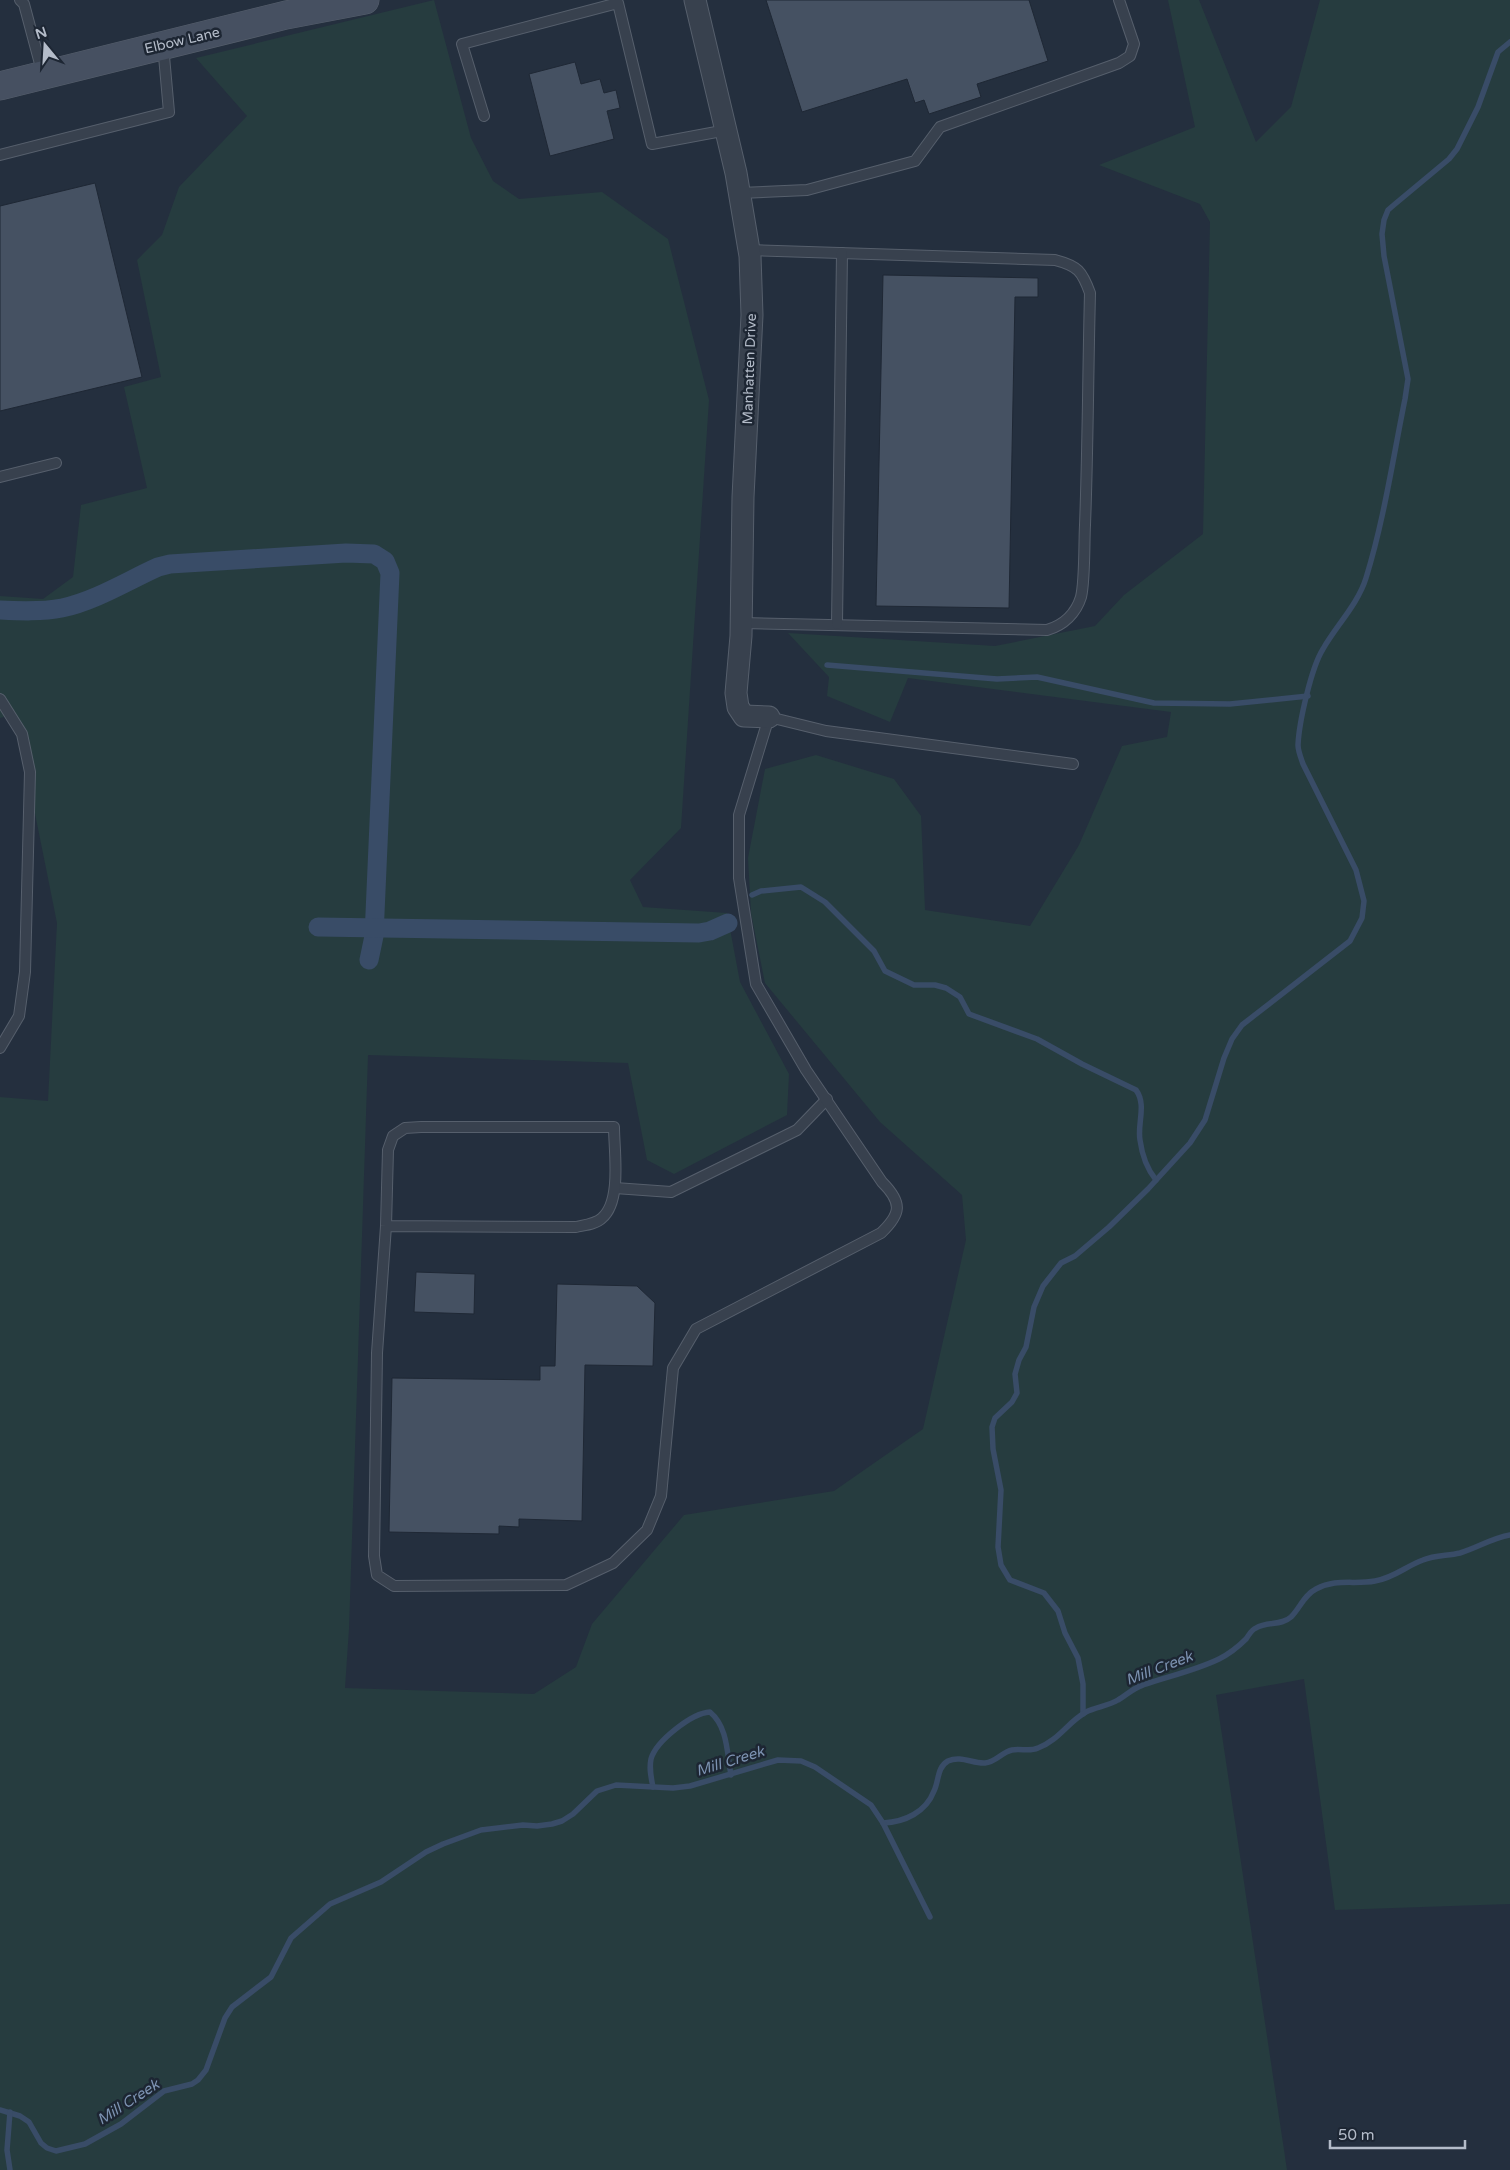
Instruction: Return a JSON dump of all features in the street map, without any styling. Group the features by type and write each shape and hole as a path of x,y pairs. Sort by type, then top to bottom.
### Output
{"street":[{"name":"Elbow Lane","path":"0,86 286,15 365,0"},
{"name":"Manhatten Drive","path":"695,0 740,193 749,250 752,286 742,516 742,623 736,693 738,707 744,716 769,717"}],"lane":[{"path":"20,0 24,4 43,74"},
{"path":"740,193 806,190 916,161 940,127 1119,63 1130,56 1134,44 1119,0"},
{"path":"484,116 462,44 618,4 652,144 726,130"},
{"path":"0,155 169,112 163,44"},
{"path":"742,623 1047,630 1061,624 1076,609 1081,595 1085,521 1090,293 1084,278 1073,265 1055,260 749,250"},
{"path":"836,624 842,253"},
{"path":"0,477 56,463"},
{"path":"0,699 22,734 30,772 25,972 19,1016 0,1048"},
{"path":"386,1226 576,1227 594,1223 602,1218 609,1208 615,1188 614,1127 405,1128 393,1136 388,1150 386,1226 377,1353 374,1556 377,1575 394,1586 566,1585 613,1563 647,1530 661,1496 673,1368 696,1329 880,1233 894,1221 898,1208 892,1192 882,1182 806,1070 756,984 739,878 739,815 769,717 826,731 1073,764"},
{"path":"615,1188 671,1192 798,1130 827,1099"}],"green space":[{"path":"434,0 471,138 493,181 519,199 602,192 668,239 709,400 681,828 630,880 643,907 727,913 740,982 789,1074 787,1115 674,1174 647,1160 628,1063 368,1055 349,1629 345,1688 534,1694 576,1667 592,1624 684,1515 834,1491 923,1429 966,1240 962,1195 880,1122 765,983 751,913 748,858 765,769 816,755 894,779 921,816 925,910 1030,926 1079,845 1122,746 1167,737 1171,712 908,678 890,722 827,696 829,677 788,633 995,646 1095,626 1124,595 1203,534 1210,222 1200,204 1099,165 1195,127 1168,0 1199,0 1256,142 1291,107 1320,0 1510,0 1510,1904 1335,1910 1304,1679 1216,1695 1287,2170 0,2170 0,1097 48,1101 57,923 15,714 0,718 0,596 43,599 73,577 81,505 147,488 124,387 161,377 137,260 162,235 179,187 247,116 196,58"}],"building":[{"path":"766,0 1029,0 1048,61 977,84 981,97 929,114 924,100 915,103 907,79 802,112"},
{"path":"575,62 581,84 600,79 604,93 616,90 620,108 607,111 614,139 550,156 529,74"},
{"path":"95,183 142,377 0,411 0,206"},
{"path":"883,275 1038,278 1038,297 1015,297 1009,608 876,606"},
{"path":"416,1272 475,1274 474,1314 414,1312"},
{"path":"557,1284 637,1286 655,1303 653,1366 585,1365 582,1521 519,1519 519,1527 499,1526 499,1534 389,1532 392,1378 540,1380 540,1366 555,1366"}],"waterway":[{"path":"1083,1714 1083,1684 1078,1658 1065,1633 1058,1611 1044,1593 1010,1580 1001,1565 998,1547 1001,1490 993,1449 992,1427 995,1418 1012,1402 1017,1393 1015,1374 1019,1360 1026,1347 1034,1307 1043,1286 1061,1263 1075,1256 1109,1227 1148,1189 1190,1143 1205,1120 1224,1058 1232,1039 1242,1025 1350,941 1362,918 1364,901 1356,870 1303,764 1298,745 1306,696 1314,669 1328,640 1358,597 1366,578 1383,511 1405,399 1408,379 1384,256 1382,234 1384,220 1388,210 1449,159 1457,149 1478,107 1498,52 1510,42"},
{"path":"0,610 47,610 74,605 99,596 158,567 170,564 346,553 374,554 385,561 390,573 374,936 369,960"},
{"path":"827,665 997,679 1037,677 1154,703 1230,704 1308,696"},
{"path":"752,895 761,891 801,887 825,902 874,951 885,971 914,985 935,985 946,988 960,997 969,1014 1037,1039 1082,1064 1136,1090 1141,1102 1139,1134 1142,1151 1156,1180"},
{"path":"318,927 699,933 710,931 728,923"},
{"name":"Mill Creek","path":"883,1823 907,1818 926,1805 936,1787 940,1770 948,1761 962,1759 985,1763 1008,1751 1035,1749 1045,1745 1086,1712 1114,1702 1139,1686 1200,1667 1230,1653 1254,1629 1287,1620 1308,1595 1316,1589 1331,1584 1367,1582 1382,1579 1428,1558 1460,1553 1497,1538 1510,1535"},
{"path":"653,1787 650,1770 651,1759 660,1744 667,1736 694,1717 710,1712 716,1718 724,1733 731,1775"},
{"name":"Mill Creek","path":"0,2110 20,2116 29,2122 41,2143 47,2148 56,2151 85,2144 121,2124 164,2091 192,2084 198,2080 206,2070 225,2018 232,2007 271,1977 291,1938 330,1904 381,1882 426,1852 481,1830 523,1825 537,1826 562,1821 573,1814 597,1791 616,1785 673,1788 690,1786 778,1760 801,1761 815,1767 871,1805 883,1823 930,1917"},
{"path":"10,2112 7,2150 10,2170"}]}
